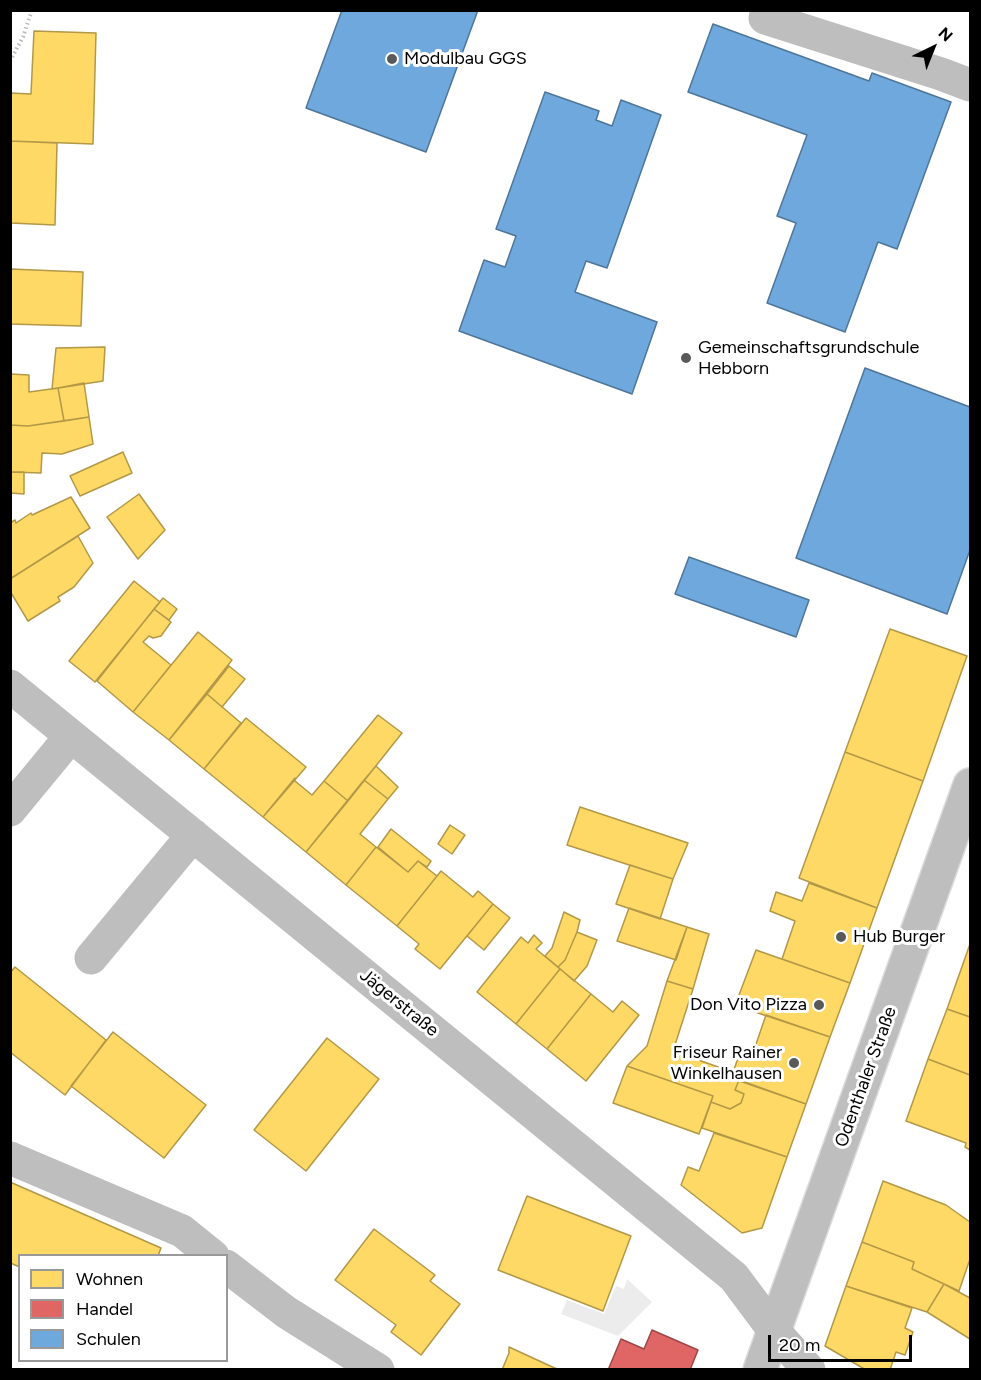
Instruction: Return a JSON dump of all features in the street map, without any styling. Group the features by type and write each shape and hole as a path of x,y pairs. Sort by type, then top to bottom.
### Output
{"street":[{"path":"765,18 941,74 970,86"},
{"name":"Jägerstraße","path":"10,686 734,1276 775,1332 809,1370"},
{"path":"10,810 71,736"},
{"name":"Odenthaler Straße","path":"760,1370 970,785"},
{"path":"91,958 193,835"},
{"path":"10,1158 182,1231 211,1254"},
{"path":"228,1268 286,1312 378,1370"}],"path":[{"path":"10,61 23,37 32,10"}],"shaded area":[{"path":"627,1279 652,1302 618,1336 561,1314 567,1300 604,1314 616,1286 624,1289"}],"building: Wohnen":[{"path":"34,31 96,33 93,144 10,141 10,93 31,94"},
{"path":"10,141 57,143 55,225 10,223"},
{"path":"10,269 83,272 81,326 10,324"},
{"path":"105,347 103,381 52,389 56,348"},
{"path":"10,374 29,375 29,392 58,388 64,421 28,426 10,425"},
{"path":"84,383 89,417 64,421 58,388"},
{"path":"89,417 93,444 62,454 42,453 41,473 10,472 10,425 28,426"},
{"path":"123,452 132,473 80,496 70,476"},
{"path":"10,472 24,472 24,494 10,493"},
{"path":"139,494 165,530 138,559 107,517"},
{"path":"71,497 90,528 10,579 10,523 15,520 16,523 31,513 32,515"},
{"path":"78,536 93,563 74,587 58,597 60,601 28,621 10,591 10,579"},
{"path":"134,581 160,602 95,682 69,661"},
{"path":"163,598 177,609 169,620 154,609"},
{"path":"154,609 171,622 161,636 153,638 149,636 143,642 171,665 133,712 97,681"},
{"path":"890,629 967,656 923,781 845,752"},
{"path":"198,632 232,660 169,740 133,712"},
{"path":"229,666 245,679 222,707 207,694"},
{"path":"207,694 241,723 204,769 169,740"},
{"path":"378,715 402,733 348,801 324,781"},
{"path":"246,718 306,767 263,817 204,769"},
{"path":"845,752 923,781 877,908 799,878"},
{"path":"376,766 398,787 388,799 364,780"},
{"path":"295,778 295,781 312,795 324,781 348,801 306,852 263,817"},
{"path":"364,780 388,799 360,834 376,847 346,885 306,852"},
{"path":"580,807 688,843 673,879 567,845"},
{"path":"450,825 465,835 452,854 438,844"},
{"path":"391,829 431,861 427,867 418,861 408,872 378,847"},
{"path":"376,847 408,872 418,861 437,876 397,926 346,885"},
{"path":"630,865 673,879 660,919 616,904"},
{"path":"441,871 473,897 478,891 493,904 440,969 415,949 419,944 397,926"},
{"path":"809,883 877,908 850,983 782,959 795,921 770,911 776,892 802,901"},
{"path":"493,904 510,918 484,950 467,936"},
{"path":"629,908 687,927 676,960 617,941"},
{"path":"564,912 580,920 565,960 558,967 545,956 552,948"},
{"path":"687,927 709,934 693,989 667,981"},
{"path":"577,932 597,940 587,966 574,981 558,967 565,960"},
{"path":"534,935 542,943 536,949 560,969 516,1024 477,992 521,937 528,943"},
{"path":"970,944 970,1017 947,1009"},
{"path":"756,950 850,983 830,1037 743,1008 736,1003"},
{"path":"15,967 106,1040 65,1095 10,1052 10,973"},
{"path":"560,969 591,994 547,1049 516,1024"},
{"path":"667,981 693,989 673,1051 721,1068 719,1076 739,1080 735,1090 744,1094 741,1103 730,1109 711,1102 713,1096 627,1066 647,1046"},
{"path":"591,994 613,1012 622,1001 639,1015 586,1081 547,1049"},
{"path":"947,1009 970,1017 970,1075 928,1059"},
{"path":"766,1015 830,1037 806,1104 731,1078 738,1058 741,1059 744,1050 753,1053"},
{"path":"113,1032 206,1105 164,1158 71,1086"},
{"path":"327,1038 379,1079 306,1171 254,1130"},
{"path":"928,1059 970,1075 970,1150 965,1147 966,1143 906,1121"},
{"path":"627,1066 713,1096 699,1134 613,1103"},
{"path":"739,1080 806,1104 787,1157 702,1128 711,1102 730,1109 741,1103 744,1094 735,1090"},
{"path":"714,1133 787,1157 762,1228 742,1233 681,1185 688,1167 699,1171"},
{"path":"883,1181 946,1205 970,1222 970,1259 959,1291 912,1269 914,1262 862,1242"},
{"path":"10,1182 161,1248 159,1254 18,1254 18,1266 10,1263"},
{"path":"527,1196 631,1236 603,1311 498,1270"},
{"path":"374,1229 435,1275 430,1281 460,1304 421,1355 391,1332 396,1325 335,1280"},
{"path":"862,1242 914,1262 912,1269 944,1284 927,1312 846,1286"},
{"path":"944,1284 970,1298 970,1339 927,1312"},
{"path":"846,1286 912,1308 905,1328 913,1332 905,1355 896,1352 890,1370 866,1370 825,1346"},
{"path":"509,1347 559,1370 502,1370"}],"building: Handel":[{"path":"652,1330 698,1350 690,1370 608,1370 621,1339 644,1349"}],"building: Schulen":[{"name":"Modulbau GGS","path":"342,10 478,10 426,152 306,108"},
{"path":"713,24 869,81 872,73 951,102 897,249 878,242 845,332 767,303 796,223 777,216 807,135 688,92"},
{"path":"545,92 599,111 596,120 612,126 621,100 661,115 607,268 586,261 575,292 657,322 632,394 459,331 484,260 505,267 516,236 496,229"},
{"path":"865,368 970,407 970,550 947,614 796,558"},
{"path":"689,557 809,600 796,637 675,594"}],"place":[{"name":"Modulbau GGS","path":"392,59"},
{"name":"Gemeinschaftsgrundschule Hebborn","path":"686,358"},
{"name":"Hub Burger","path":"841,937"},
{"name":"Don Vito Pizza","path":"819,1005"},
{"name":"Friseur Rainer Winkelhausen","path":"794,1063"}]}
